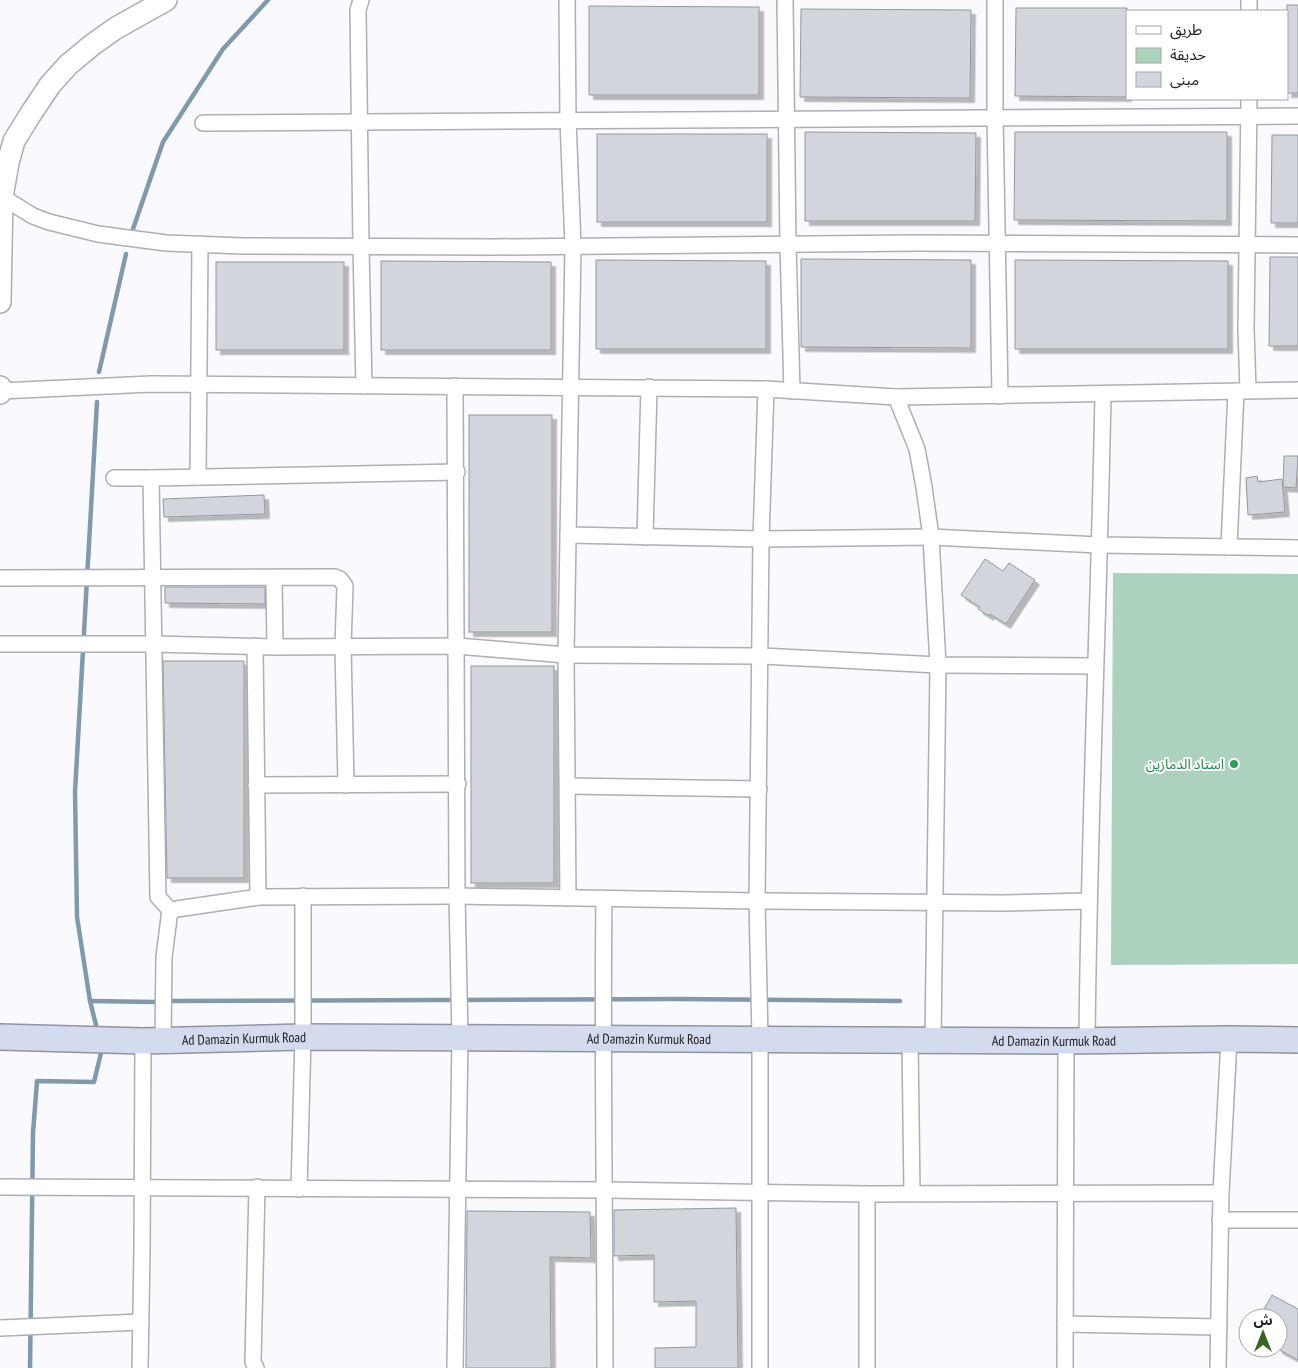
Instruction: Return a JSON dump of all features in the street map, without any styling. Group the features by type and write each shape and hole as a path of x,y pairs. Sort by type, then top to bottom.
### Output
{"highway":[{"name":"Ad Damazin Kurmuk Road","path":"0,1038 153,1041 303,1037 760,1038 921,1041 1298,1040"}],"main road":[{"path":"0,302 2,197 8,163 7,141 30,115 50,85 68,65 116,28 139,7 166,0"},
{"path":"0,387 0,392"}],"street":[{"path":"362,0 358,10 364,386"},
{"path":"567,0 568,120 574,246 566,655 568,898"},
{"path":"785,0 792,391"},
{"path":"995,0 1000,396"},
{"path":"1230,547 1246,329 1249,100"},
{"path":"203,123 995,116 1298,116"},
{"path":"2,197 34,216 49,222 98,234 166,243 243,246 998,244 1298,246"},
{"path":"198,477 200,244"},
{"path":"0,392 151,384 766,389 896,397 1298,390"},
{"path":"455,386 457,896 460,1038 455,1368"},
{"path":"645,537 649,387"},
{"path":"760,1368 760,1038 757,901 761,539 766,389"},
{"path":"1065,1368 1066,1193 1088,901 1103,394"},
{"path":"896,397 917,449 924,487 931,537 938,665 934,901 921,1041 912,1194"},
{"path":"114,478 456,472"},
{"path":"140,1368 142,1188 153,1041 170,910 158,897 151,478"},
{"path":"568,535 761,539 931,537 1099,545 1298,548"},
{"path":"0,578 335,577 340,579 344,582 343,647 346,785"},
{"path":"274,578 275,647"},
{"path":"0,644 153,644 275,647 457,646 566,655 761,656 938,665 1095,666"},
{"path":"255,646 258,897"},
{"path":"256,785 458,784"},
{"path":"568,786 759,789"},
{"path":"170,910 258,897 303,896 457,896 757,901 1088,901"},
{"path":"299,1189 303,1037 303,896"},
{"path":"604,898 602,1038 605,1190 605,1368"},
{"path":"1218,1368 1220,1220 1230,1039"},
{"path":"0,1187 257,1187 299,1189 605,1190 867,1194 1221,1193"},
{"path":"256,1368 254,1362 257,1187"},
{"path":"867,1194 867,1368"},
{"path":"1220,1220 1298,1220"},
{"path":"0,1328 141,1322"},
{"path":"1065,1324 1219,1327"}],"green space":[{"path":"1113,573 1298,574 1298,964 1111,965"}],"building":[{"path":"1287,5 1298,5 1298,93 1288,93"},
{"path":"589,6 759,7 759,95 589,95"},
{"path":"1016,8 1127,8 1126,97 1015,96"},
{"path":"801,9 971,10 970,98 800,97"},
{"path":"805,132 976,133 975,221 805,221"},
{"path":"1015,132 1227,132 1227,221 1014,220"},
{"path":"597,134 767,134 767,222 597,222"},
{"path":"1272,135 1298,135 1298,223 1271,223"},
{"path":"1270,257 1298,257 1298,346 1269,346"},
{"path":"801,259 971,260 971,348 801,347"},
{"path":"596,260 766,261 766,349 596,349"},
{"path":"1015,260 1228,261 1228,349 1015,349"},
{"path":"381,261 551,262 551,350 381,350"},
{"path":"216,262 344,262 344,350 216,350"},
{"path":"469,415 552,415 552,632 469,632"},
{"path":"1284,456 1298,456 1296,488 1283,487"},
{"path":"1257,476 1258,482 1282,479 1285,512 1248,515 1246,478"},
{"path":"264,495 265,514 164,517 163,499"},
{"path":"985,559 1003,571 1009,563 1035,580 1006,624 978,609 980,607 961,595"},
{"path":"165,587 265,587 265,604 165,603"},
{"path":"163,661 244,661 244,878 167,878"},
{"path":"471,666 554,666 554,883 471,883"},
{"path":"736,1208 738,1368 655,1368 655,1348 696,1347 696,1301 654,1302 654,1255 614,1256 614,1210"},
{"path":"467,1211 590,1212 591,1258 550,1257 551,1368 466,1368"},
{"path":"1272,1295 1298,1309 1298,1360 1288,1354 1288,1308 1265,1308"}],"waterway":[{"path":"133,229 163,142 223,49 268,0"},
{"path":"99,372 126,254"},
{"path":"96,1025 90,1001 77,917 75,792 97,402"},
{"path":"170,1001 678,999 900,1001"},
{"path":"90,1001 155,1002"},
{"path":"30,1368 33,1133 37,1081 94,1082 101,1053"}],"place":[{"name":"استاد الدمازين","path":"1234,764"}]}
